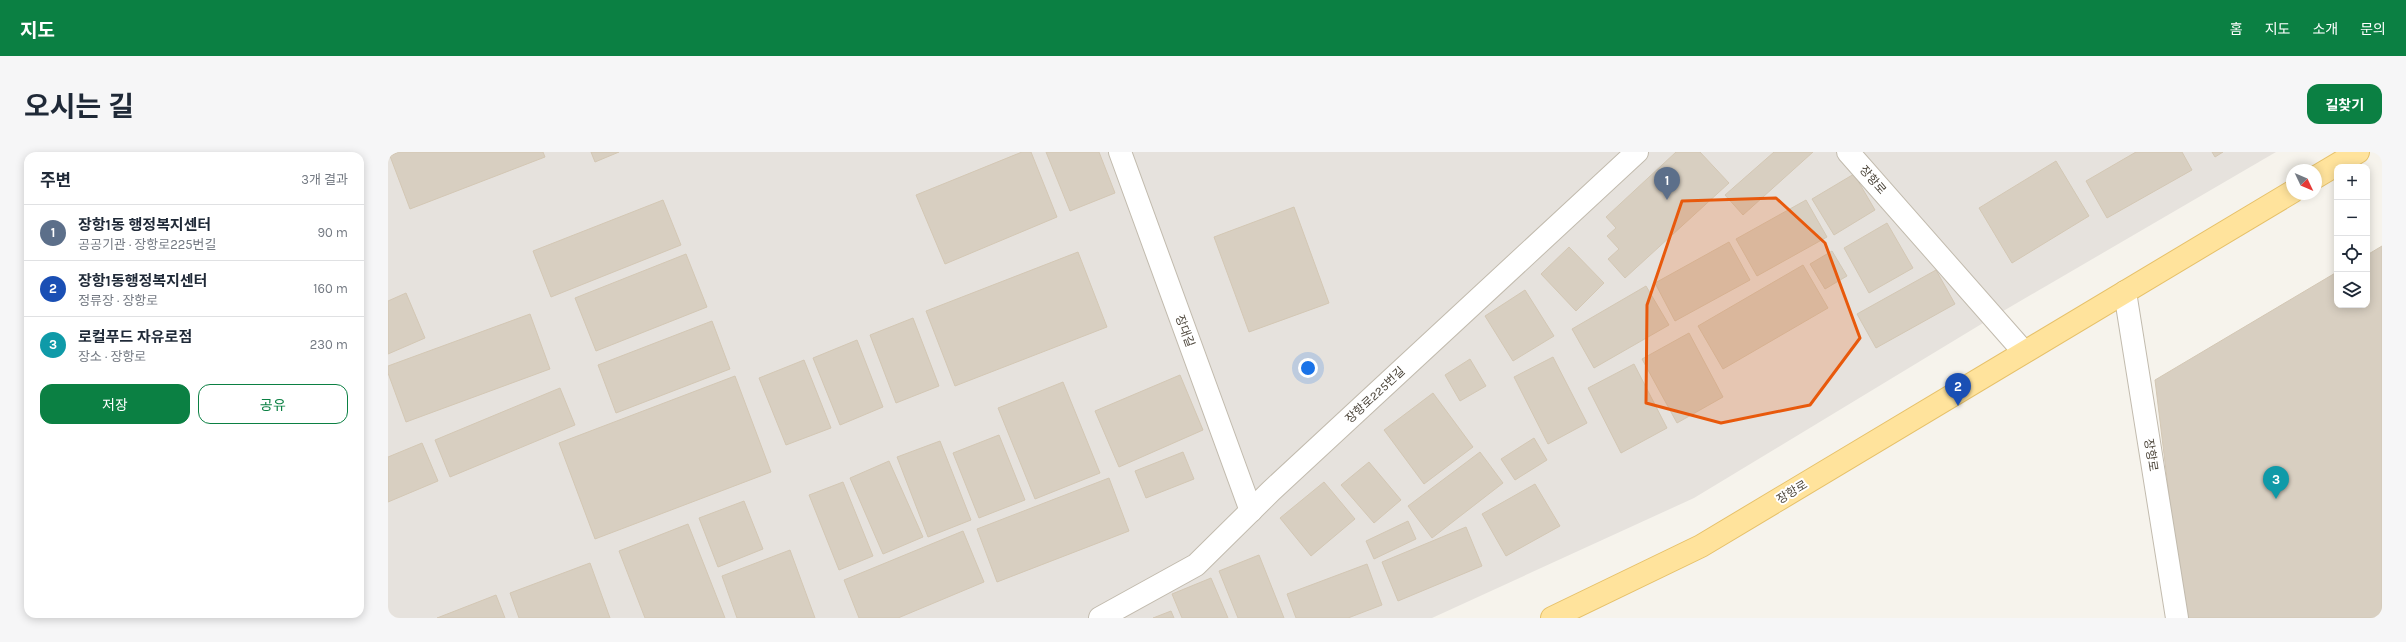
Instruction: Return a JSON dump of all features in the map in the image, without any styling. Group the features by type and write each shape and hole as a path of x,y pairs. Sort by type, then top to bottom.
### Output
{"main road":[{"path":"2322,173 2358,152"},
{"name":"장항로","path":"1552,618 1701,546 2286,196"}],"street":[{"name":"장대길","path":"1120,152 1251,511"},
{"name":"장항로225번길","path":"1100,618 1196,564 1637,152"},
{"name":"장항로","path":"1848,152 2024,352"},
{"name":"장항로","path":"2125,292 2177,618"}],"highlighted area":[{"path":"1776,198 1825,243 1860,338 1810,405 1721,423 1646,403 1647,305 1682,201"}],"shaded area":[{"path":"388,152 2276,152 1993,317 1694,498 1432,618 388,618"}],"building":[{"path":"399,152 543,152 545,157 410,209 390,156"},
{"path":"591,152 619,152 595,162"},
{"path":"1022,152 1031,152 1057,217 945,264 916,195"},
{"path":"1046,152 1099,152 1115,193 1070,211"},
{"path":"1676,152 1700,152 1729,183 1625,278 1608,259 1619,249 1607,236 1616,228 1606,217"},
{"path":"1774,152 1813,152 1743,215 1725,195"},
{"path":"2136,152 2182,152 2192,170 2107,218 2086,181"},
{"path":"2212,152 2223,152 2215,157"},
{"path":"2056,161 2089,216 2012,263 1979,208"},
{"path":"1854,174 1875,210 1834,235 1812,199"},
{"path":"663,200 681,245 551,297 533,251"},
{"path":"1806,200 1827,237 1757,276 1736,239"},
{"path":"1294,207 1329,303 1249,332 1214,237"},
{"path":"1887,223 1913,268 1869,293 1844,248"},
{"path":"1729,242 1750,280 1675,321 1655,283"},
{"path":"2382,246 2382,618 2184,618 2155,380 2334,274 2334,308 2370,308 2370,253"},
{"path":"1569,247 1604,283 1576,311 1541,274"},
{"path":"1832,251 1847,276 1825,289 1810,264"},
{"path":"1078,252 1107,327 955,386 926,311"},
{"path":"686,254 707,307 596,351 575,298"},
{"path":"1803,265 1828,308 1723,369 1698,326"},
{"path":"1936,270 1955,304 1876,348 1857,314"},
{"path":"1646,286 1669,325 1594,368 1572,329"},
{"path":"1525,290 1554,336 1513,361 1485,316"},
{"path":"406,293 425,338 388,354 388,301"},
{"path":"530,314 550,369 406,422 388,373 388,366"},
{"path":"913,318 939,386 896,403 870,335"},
{"path":"712,321 730,369 616,413 598,365"},
{"path":"1689,333 1723,397 1677,423 1642,359"},
{"path":"857,340 883,407 840,425 813,358"},
{"path":"1553,357 1587,423 1548,444 1514,377"},
{"path":"1470,359 1486,386 1460,401 1445,375"},
{"path":"804,360 831,428 786,445 759,378"},
{"path":"1634,364 1667,428 1621,453 1588,388"},
{"path":"1180,375 1203,430 1119,467 1095,411"},
{"path":"735,376 771,472 595,539 559,443"},
{"path":"1063,382 1100,473 1035,499 998,408"},
{"path":"560,388 575,425 450,477 435,440"},
{"path":"1433,393 1473,447 1424,484 1384,430"},
{"path":"999,435 1025,500 979,518 953,453"},
{"path":"1534,438 1547,460 1515,480 1501,459"},
{"path":"940,441 971,520 928,537 897,457"},
{"path":"422,443 438,481 388,502 388,457"},
{"path":"1183,452 1194,479 1146,498 1135,471"},
{"path":"1480,452 1503,483 1432,538 1408,506"},
{"path":"889,461 923,537 883,554 850,478"},
{"path":"1369,462 1401,500 1374,523 1341,485"},
{"path":"1109,478 1129,531 997,582 977,529"},
{"path":"843,482 873,556 839,570 809,495"},
{"path":"1324,482 1355,519 1311,556 1280,518"},
{"path":"1535,484 1560,526 1506,556 1482,514"},
{"path":"744,501 763,549 718,567 699,518"},
{"path":"1408,521 1416,539 1374,559 1366,541"},
{"path":"688,524 725,618 645,618 619,551"},
{"path":"1466,527 1482,566 1398,601 1382,562"},
{"path":"963,531 984,582 898,618 859,618 844,580"},
{"path":"790,550 815,618 737,618 722,576"},
{"path":"1259,555 1284,618 1238,618 1219,571"},
{"path":"590,563 610,618 519,618 510,593"},
{"path":"1367,564 1382,605 1348,618 1296,618 1287,594"},
{"path":"1211,578 1228,618 1182,618 1172,594"},
{"path":"496,595 505,618 437,618"},
{"path":"1171,611 1174,618 1153,618"}],"place":[{"name":"장항1동 행정복지센터","path":"1667,200"},
{"name":"장항1동행정복지센터","path":"1958,406"},
{"name":"로컬푸드 자유로점","path":"2276,499"}]}
